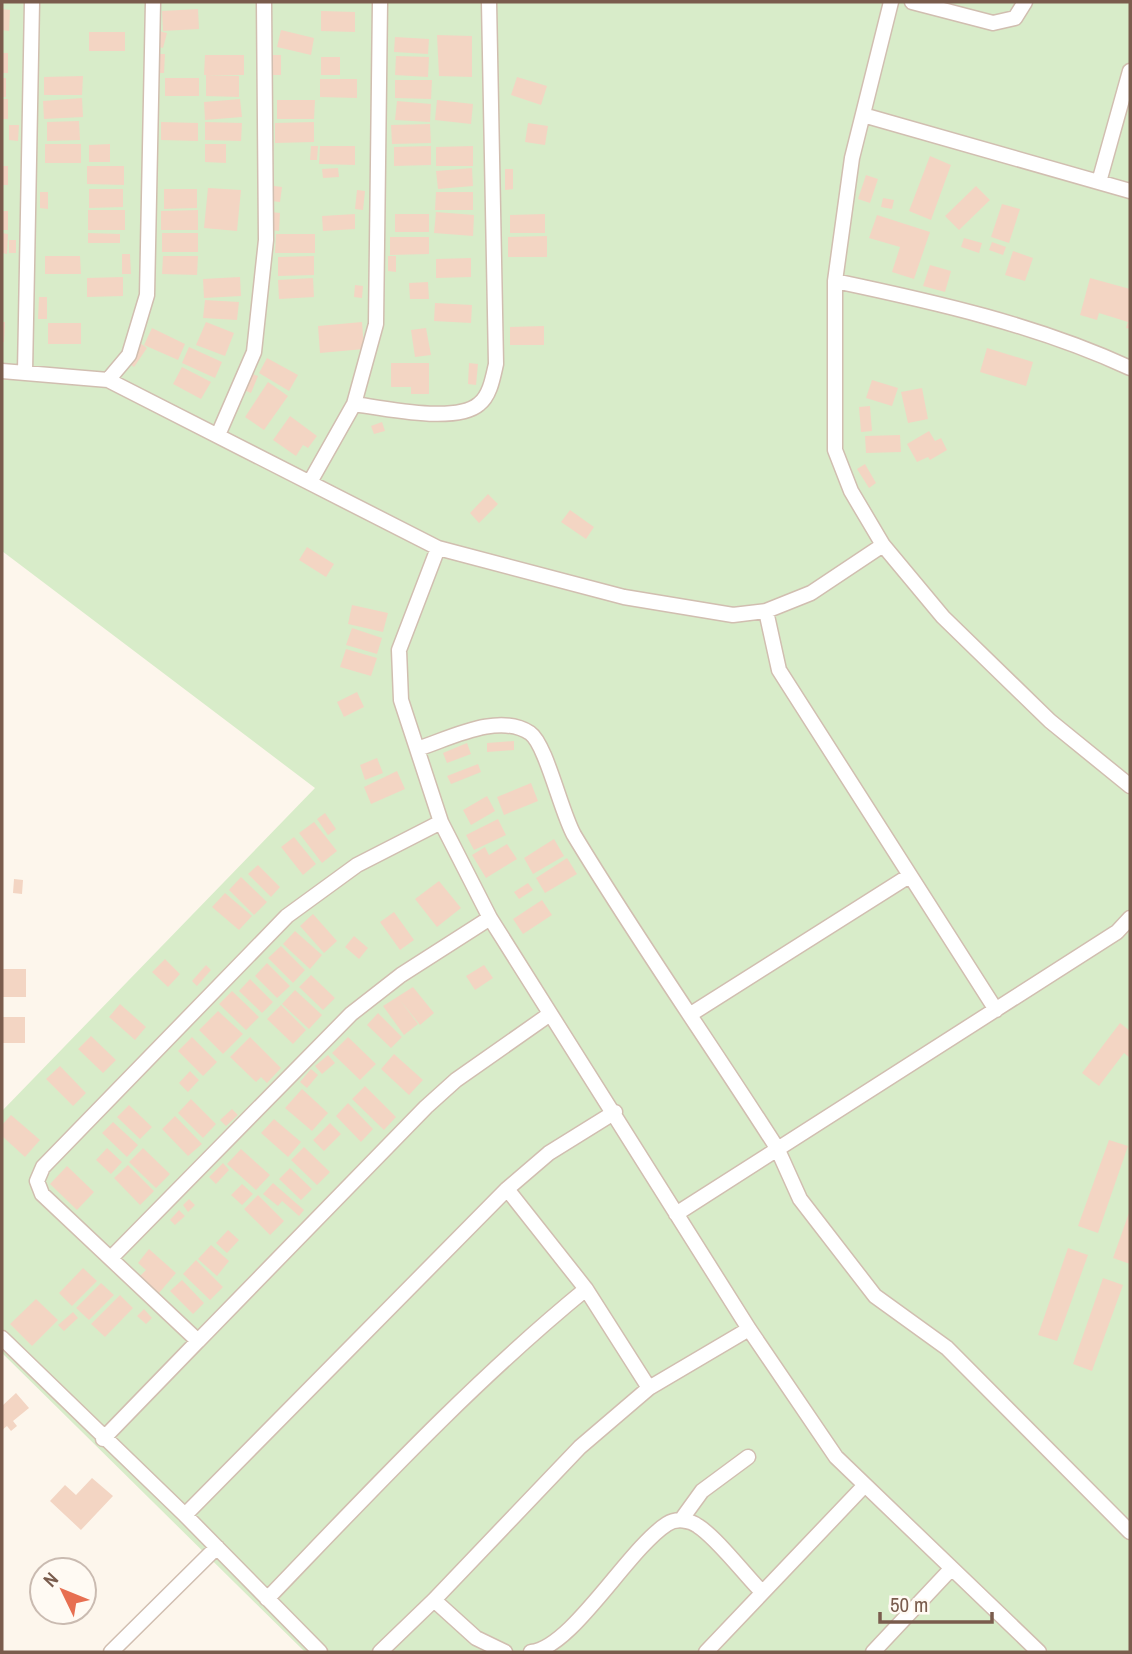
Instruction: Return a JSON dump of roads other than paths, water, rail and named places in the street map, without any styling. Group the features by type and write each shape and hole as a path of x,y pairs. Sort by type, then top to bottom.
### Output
{"street":[{"path":"25,372 32,2"},
{"path":"108,380 129,355 147,295 153,2"},
{"path":"218,435 254,352 266,240 264,2"},
{"path":"310,482 354,404 376,324 380,2"},
{"path":"354,404 460,414 480,404 491,385 496,364 489,2"},
{"path":"891,2 852,158 835,281 835,450 850,491 883,545 981,656 1051,721 1130,786"},
{"path":"912,2 993,23 1014,18 1025,2"},
{"path":"1099,182 1130,71"},
{"path":"863,115 1130,191"},
{"path":"835,281 941,304 1045,335 1130,368"},
{"path":"2,371 108,380 438,548 624,597 733,615 766,611 811,593 883,545"},
{"path":"438,548 399,650 401,700 441,822 490,918 615,1112 749,1329 829,1447 864,1486 1038,1652"},
{"path":"766,611 779,670 996,1010"},
{"path":"417,749 492,726 510,726 530,733 541,745 572,832 777,1149 800,1199 875,1296 947,1348 1130,1532"},
{"path":"198,1341 41,1194 37,1181 43,1167 287,916 356,865 441,822"},
{"path":"691,1014 909,876"},
{"path":"111,1258 351,1014 401,975 490,918"},
{"path":"676,1214 1117,932 1130,918"},
{"path":"103,1439 426,1107 456,1080 551,1014"},
{"path":"185,1515 507,1189 549,1153 615,1112"},
{"path":"507,1189 586,1289 649,1388"},
{"path":"267,1599 426,1433 534,1332 586,1289"},
{"path":"380,1652 434,1600 580,1447 649,1388 749,1329"},
{"path":"2,1338 103,1439 185,1515 320,1652"},
{"path":"681,1520 702,1490 748,1457"},
{"path":"706,1652 864,1486"},
{"path":"531,1652 542,1651 580,1616 622,1568 668,1523 681,1520 698,1526 762,1592"},
{"path":"111,1652 217,1547"},
{"path":"873,1652 951,1569"},
{"path":"434,1600 476,1638 505,1652"}]}
